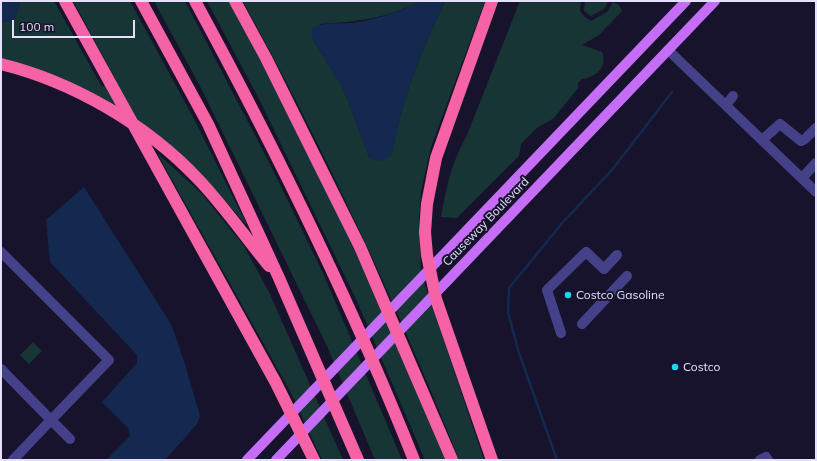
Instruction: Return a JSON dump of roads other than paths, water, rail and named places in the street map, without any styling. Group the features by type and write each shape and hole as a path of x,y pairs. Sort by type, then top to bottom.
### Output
{"highway":[{"path":"65,1 273,376 314,460"},
{"path":"141,1 208,124 279,278 358,460"},
{"path":"194,1 276,155 325,256 396,414 414,460"},
{"path":"235,1 266,58 360,247 452,460"},
{"path":"492,1 436,158 427,204 426,232 427,255 436,299 492,460"},
{"path":"1,64 39,76 92,100 117,114 167,150 193,174 215,198 279,278"}],"main road":[{"name":"Causeway Boulevard","path":"276,460 715,1"},
{"name":"Causeway Boulevard","path":"247,460 265,439 682,3"}],"street":[{"path":"668,50 816,192"},
{"path":"726,105 733,96"},
{"path":"762,140 780,124 800,140 805,139 816,128"},
{"path":"802,178 816,163"},
{"path":"1,252 109,360 51,420 20,458"},
{"path":"561,333 547,290 586,252 604,269 617,255"},
{"path":"582,324 627,276"},
{"path":"1,369 70,439"},
{"path":"760,460 766,458 768,460"}],"water":[{"path":"1,1 20,1 15,19 1,22"},
{"path":"420,1 445,1 413,76 401,114 392,155 382,161 370,159 343,88 312,38 312,27 322,24 352,23 370,20 396,12"},
{"path":"84,187 171,324 183,358 200,416 197,424 165,460 106,460 130,436 128,428 102,402 137,363 137,355 50,262 46,220"}],"waterway":[{"path":"557,460 518,350 508,312 509,288 563,222 612,170 672,92"}],"place":[{"name":"Costco Gasoline","path":"568,295"},
{"name":"Costco","path":"675,367"}]}
